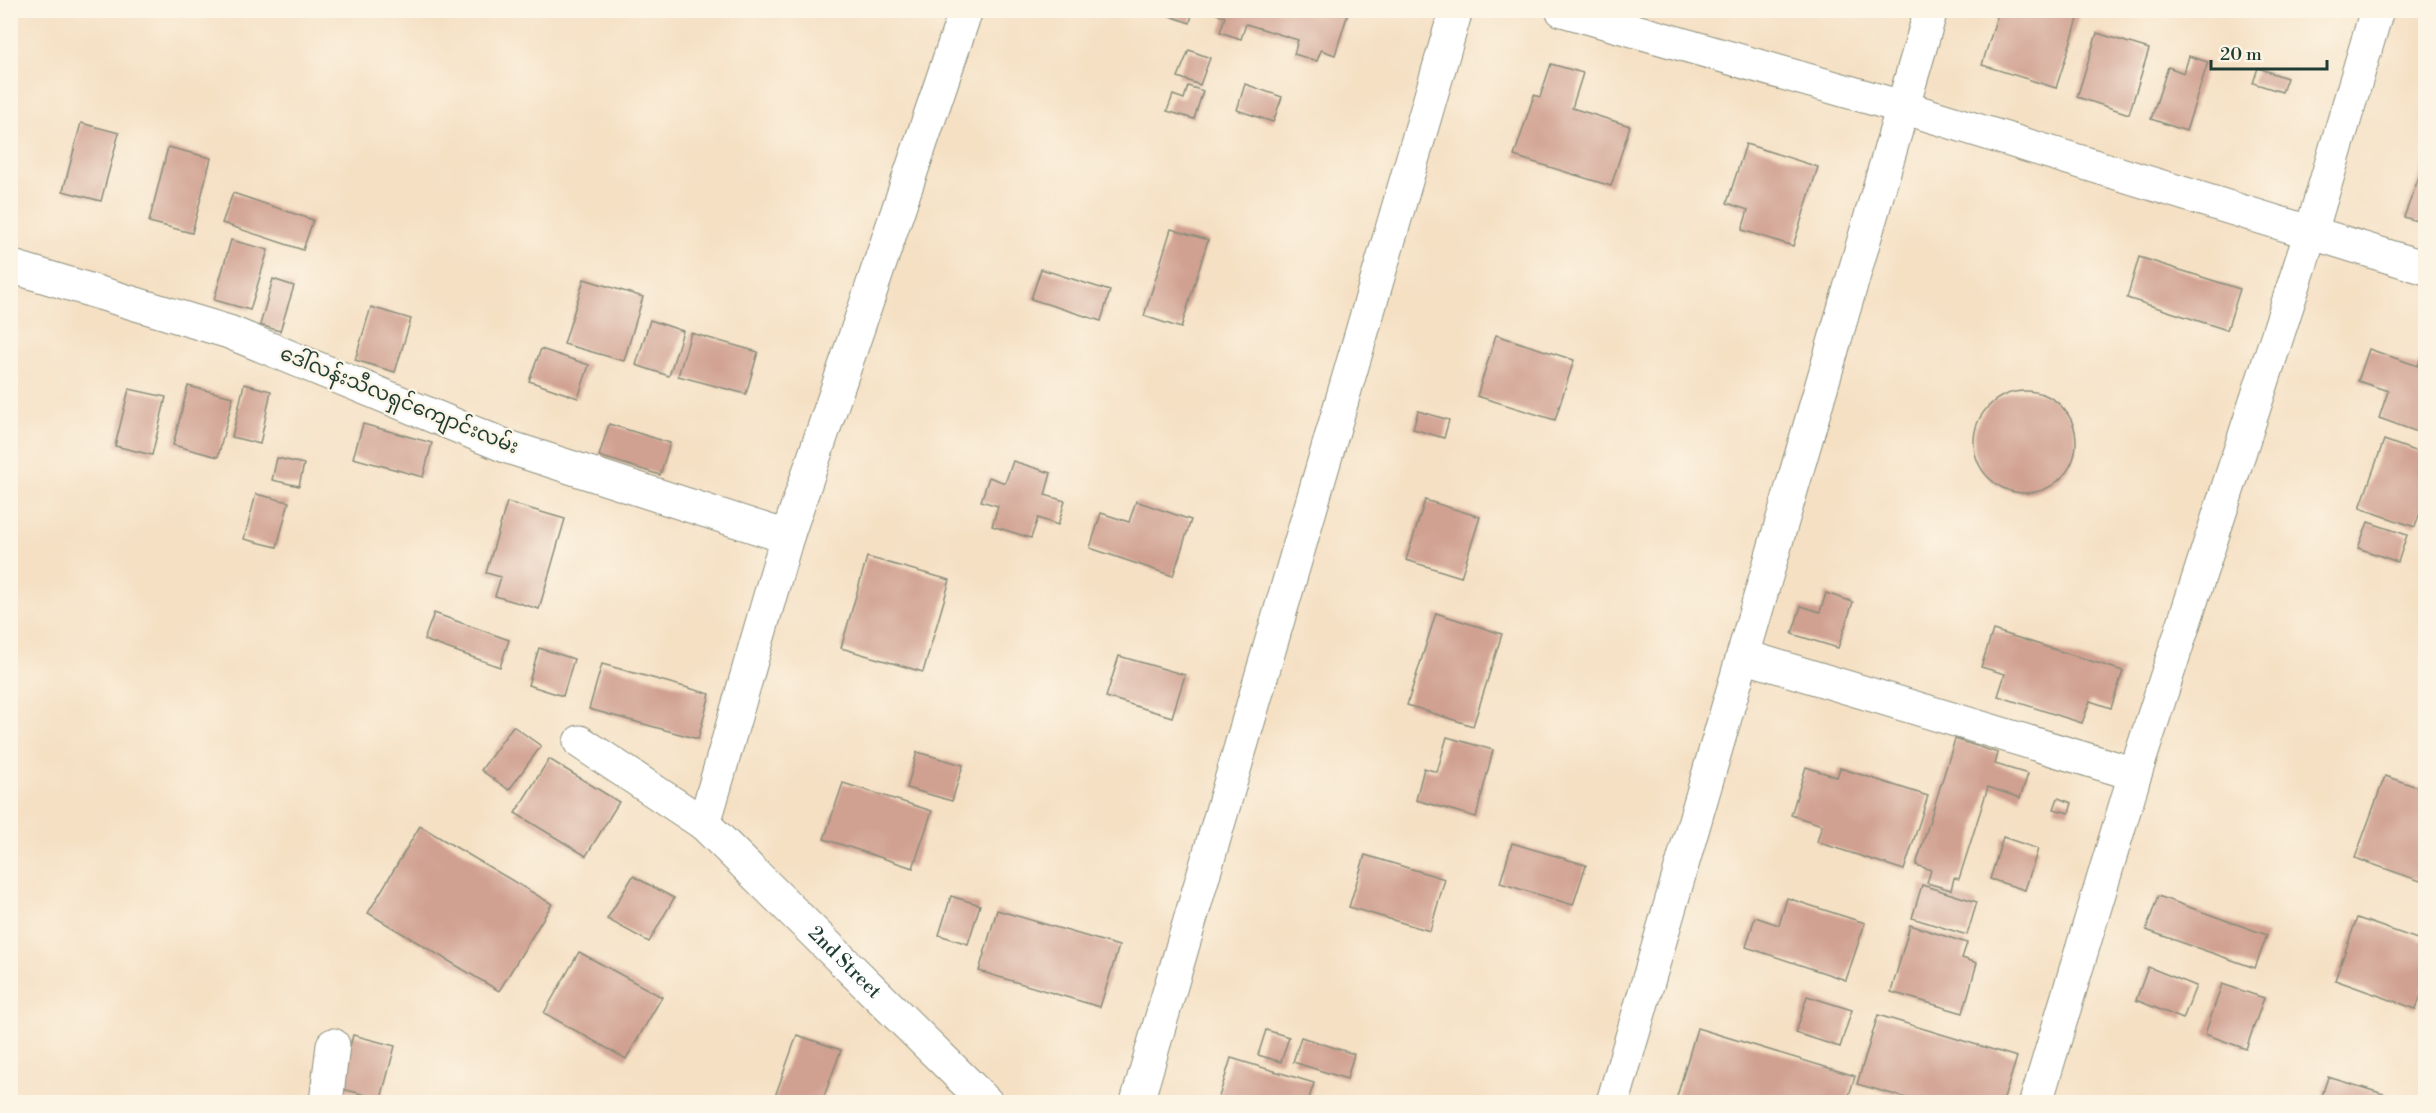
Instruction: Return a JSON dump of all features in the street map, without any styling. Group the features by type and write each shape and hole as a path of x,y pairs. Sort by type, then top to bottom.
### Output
{"street":[{"path":"704,824 787,537 966,10"},
{"path":"1137,1102 1456,10"},
{"path":"1562,10 1902,107 2426,268"},
{"path":"1613,1102 1931,10"},
{"path":"2036,1102 2135,774 2311,232 2377,10"},
{"name":"ဒေါ်လန်းသီလရှင်ကျောင်းလမ်း","path":"10,266 229,332 507,447 787,537"},
{"path":"1743,656 2135,774"},
{"name":"2nd Street","path":"580,742 704,824 986,1102"},
{"path":"326,1102 333,1045"}],"building":[{"path":"1165,10 1193,10 1190,23 1164,14"},
{"path":"1206,10 1349,10 1335,55 1321,50 1317,61 1294,54 1298,40 1246,24 1241,39 1220,32 1225,17"},
{"path":"1999,10 2073,10 2080,13 2056,88 1982,65"},
{"path":"2097,33 2149,49 2129,114 2077,97"},
{"path":"1189,50 1210,58 1200,85 1178,77"},
{"path":"2189,56 2208,62 2186,131 2151,119 2168,67 2184,73"},
{"path":"1551,64 1583,73 1572,108 1630,126 1611,186 1514,156 1534,95 1540,97"},
{"path":"2258,68 2287,78 2282,92 2253,83"},
{"path":"1245,84 1282,97 1273,122 1237,110"},
{"path":"1188,86 1203,91 1194,119 1167,111 1173,95 1184,99"},
{"path":"81,123 119,133 101,201 63,191"},
{"path":"1746,144 1818,167 1793,246 1742,230 1748,210 1727,203"},
{"path":"168,147 211,158 192,233 149,222"},
{"path":"2426,158 2426,224 2404,217"},
{"path":"233,193 313,220 303,250 222,223"},
{"path":"1171,229 1208,240 1181,328 1144,316"},
{"path":"231,240 268,250 250,310 214,300"},
{"path":"2139,257 2240,289 2227,330 2127,298"},
{"path":"1041,269 1110,291 1101,321 1031,299"},
{"path":"273,279 294,286 280,331 260,325"},
{"path":"584,279 643,297 624,361 564,344"},
{"path":"371,307 411,319 395,372 355,360"},
{"path":"650,320 683,331 669,376 636,365"},
{"path":"691,333 758,352 746,394 678,376"},
{"path":"1496,335 1574,360 1555,420 1477,396"},
{"path":"541,349 589,365 578,398 529,381"},
{"path":"2369,349 2418,366 2423,352 2426,353 2426,435 2379,418 2388,391 2358,381"},
{"path":"244,384 271,391 260,444 232,437"},
{"path":"188,386 233,397 218,457 173,445"},
{"path":"129,389 166,397 152,455 115,446"},
{"path":"2025,391 2045,395 2061,406 2072,422 2076,442 2072,462 2061,478 2045,489 2025,493 2005,489 1989,478 1978,462 1974,442 1978,422 1989,406 2005,395"},
{"path":"1418,411 1449,420 1444,438 1413,429"},
{"path":"363,424 432,443 423,477 353,458"},
{"path":"609,424 670,443 660,475 599,456"},
{"path":"2384,440 2426,455 2426,496 2415,527 2360,508"},
{"path":"277,458 304,464 299,486 272,480"},
{"path":"1013,461 1051,473 1045,495 1065,501 1058,525 1038,518 1031,538 992,526 998,506 981,501 989,477 1005,483"},
{"path":"256,494 289,502 277,547 244,539"},
{"path":"1425,500 1480,517 1461,577 1406,560"},
{"path":"1136,501 1191,520 1173,576 1090,548 1101,513 1129,522"},
{"path":"507,502 565,519 539,609 495,596 501,577 486,573"},
{"path":"2368,522 2407,535 2398,562 2358,548"},
{"path":"867,557 950,580 923,672 841,648"},
{"path":"1826,593 1853,602 1838,648 1792,634 1801,606 1820,612"},
{"path":"434,613 509,640 500,667 424,640"},
{"path":"1436,613 1502,634 1473,726 1407,705"},
{"path":"1993,630 2123,671 2111,708 2090,701 2082,723 1998,696 2005,674 1981,667"},
{"path":"539,648 574,659 563,696 528,685"},
{"path":"1119,656 1185,675 1172,717 1106,697"},
{"path":"602,664 710,694 698,739 589,709"},
{"path":"513,726 541,746 509,790 481,770"},
{"path":"1447,737 1493,750 1476,817 1416,800 1424,768 1437,772"},
{"path":"1955,739 1998,753 1995,764 2028,774 2020,798 1988,787 1959,879 1954,878 1951,890 1927,883 1931,870 1916,865"},
{"path":"917,752 963,765 952,801 907,788"},
{"path":"549,759 619,802 586,856 515,813"},
{"path":"1806,767 1837,777 1840,768 1928,796 1904,870 1817,842 1822,825 1791,815"},
{"path":"2385,776 2426,790 2426,883 2355,858"},
{"path":"843,783 932,811 913,868 824,839"},
{"path":"2058,798 2072,803 2069,813 2054,809"},
{"path":"420,826 552,904 499,991 368,913"},
{"path":"2003,837 2038,849 2025,890 1990,879"},
{"path":"1512,843 1586,865 1573,905 1500,883"},
{"path":"1365,855 1445,879 1430,931 1349,907"},
{"path":"633,876 674,898 649,942 607,919"},
{"path":"1922,885 1977,902 1967,935 1912,918"},
{"path":"951,896 980,905 968,944 939,935"},
{"path":"2158,896 2267,935 2255,968 2146,930"},
{"path":"1787,898 1865,923 1846,980 1746,947 1755,917 1779,925"},
{"path":"997,910 1119,946 1100,1007 979,971"},
{"path":"2357,918 2426,942 2426,981 2416,1009 2335,980"},
{"path":"1910,925 1967,943 1962,958 1977,963 1963,1013 1891,992"},
{"path":"579,952 662,997 626,1059 544,1013"},
{"path":"2148,967 2196,986 2183,1019 2136,1000"},
{"path":"2222,984 2264,998 2246,1049 2205,1034"},
{"path":"1807,996 1852,1010 1840,1047 1796,1033"},
{"path":"1878,1015 2017,1057 2003,1102 1920,1102 1857,1084"},
{"path":"1697,1028 1855,1076 1847,1102 1685,1102 1676,1100"},
{"path":"1266,1030 1289,1037 1281,1062 1258,1055"},
{"path":"353,1035 395,1046 381,1099 339,1088"},
{"path":"797,1035 841,1050 822,1102 773,1102"},
{"path":"1301,1037 1354,1054 1347,1079 1293,1062"},
{"path":"1231,1058 1314,1083 1308,1102 1225,1102 1218,1100"},
{"path":"2328,1077 2410,1102 2320,1102"}]}
